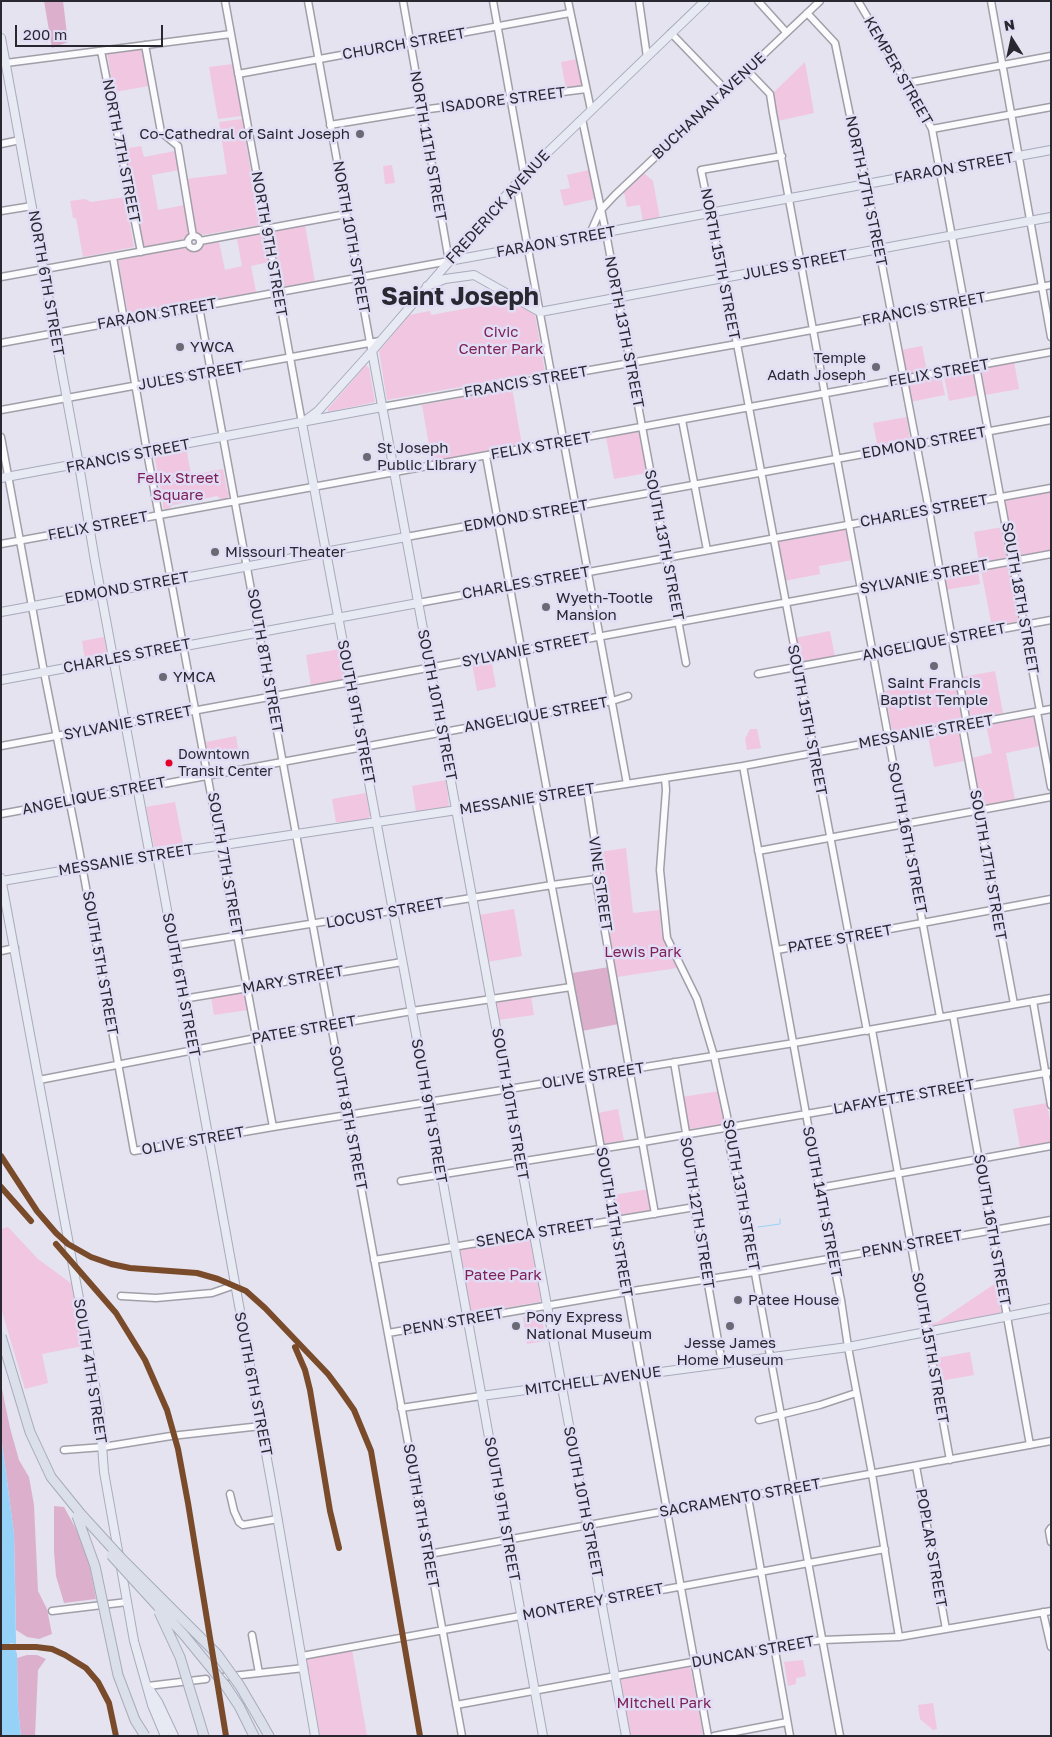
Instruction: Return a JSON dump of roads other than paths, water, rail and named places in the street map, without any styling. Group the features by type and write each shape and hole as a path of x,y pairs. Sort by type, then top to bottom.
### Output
{"highway":[{"path":"1,1336 30,1432 51,1476 77,1516 225,1685 239,1706 252,1733"},
{"path":"1,1336 30,1432 52,1477 81,1514 217,1654 240,1686 268,1736"},
{"path":"77,1516 95,1566 120,1683 135,1720 145,1736"},
{"path":"140,1576 166,1625 180,1657 204,1736"}],"main road":[{"name":"FREDERICK AVENUE","path":"302,423 318,411 371,347 380,342 524,174 705,1"},
{"name":"NORTH 6TH STREET","path":"1,38 6,64 5,76 20,140 90,527"},
{"name":"FARAON STREET","path":"449,261 1051,150"},
{"name":"JULES STREET","path":"540,312 1051,217"},
{"path":"427,286 445,279 474,275 540,312"},
{"name":"NORTH 10TH STREET","path":"371,347 394,472"},
{"name":"FRANCIS STREET","path":"5,478 382,407"},
{"name":"NORTH 9TH STREET","path":"302,423 313,486"},
{"name":"SOUTH 10TH STREET","path":"394,472 626,1736"},
{"name":"SOUTH 9TH STREET","path":"313,486 412,1011 543,1736"},
{"name":"SOUTH 6TH STREET","path":"90,527 139,788 174,946 278,1519 315,1736"},
{"name":"EDMOND STREET","path":"1,612 406,537"},
{"name":"CHARLES STREET","path":"1,680 418,603"},
{"name":"MESSANIE STREET","path":"1,880 457,810"},
{"name":"SOUTH 4TH STREET","path":"1,880 98,1406 104,1472 127,1602 136,1649 148,1686"},
{"name":"MITCHELL AVENUE","path":"481,1396 848,1347 1051,1308"},
{"path":"148,1686 152,1705 165,1736"},
{"path":"148,1686 174,1736"}],"street":[{"name":"NORTH 9TH STREET","path":"225,1 302,423"},
{"name":"NORTH 10TH STREET","path":"308,1 371,347"},
{"name":"NORTH 11TH STREET","path":"403,1 449,261"},
{"path":"493,1 524,174"},
{"path":"568,1 591,110"},
{"path":"638,1 647,57"},
{"path":"758,1 786,32"},
{"name":"BUCHANAN AVENUE","path":"600,211 820,1"},
{"name":"KEMPER STREET","path":"858,1 932,129 964,301"},
{"path":"991,1 1051,337"},
{"name":"CHURCH STREET","path":"238,74 570,13"},
{"name":"NORTH 17TH STREET","path":"807,13 835,43 837,48 854,140 859,145 880,249 904,380"},
{"path":"671,33 726,90"},
{"path":"6,64 231,34"},
{"path":"145,45 161,132 178,146 193,236"},
{"name":"NORTH 7TH STREET","path":"101,51 141,252"},
{"path":"907,83 1051,56"},
{"name":"SOUTH 16TH STREET","path":"747,70 770,94 940,1017"},
{"name":"ISADORE STREET","path":"330,125 421,110 586,89"},
{"path":"932,129 1051,107"},
{"name":"NORTH 13TH STREET","path":"582,118 600,211 606,232 642,427"},
{"path":"1,144 20,140"},
{"name":"NORTH 15TH STREET","path":"748,408 711,212 701,170 782,156"},
{"path":"516,184 627,784"},
{"path":"1,212 32,206"},
{"path":"589,236 600,211"},
{"path":"200,241 346,214"},
{"path":"188,243 190,247 196,248 200,245 197,236 193,236"},
{"path":"188,243 189,238 193,236"},
{"path":"1,277 188,243"},
{"path":"113,257 159,514"},
{"name":"FARAON STREET","path":"1,343 449,261"},
{"name":"FRANCIS STREET","path":"382,407 814,330 1051,285"},
{"name":"SOUTH 18TH STREET","path":"964,301 1025,625 1051,787"},
{"name":"SOUTH 8TH STREET","path":"199,307 462,1736"},
{"name":"JULES STREET","path":"1,410 290,358 371,347"},
{"name":"FELIX STREET","path":"1,544 1051,352"},
{"name":"SOUTH 17TH STREET","path":"904,380 929,510 978,811 1014,1004"},
{"name":"SOUTH 15TH STREET","path":"748,408 849,937 886,1101 950,1460"},
{"path":"682,420 707,550"},
{"name":"EDMOND STREET","path":"406,537 1051,420"},
{"name":"SOUTH 13TH STREET","path":"642,427 686,663"},
{"name":"SOUTH 5TH STREET","path":"1,437 5,478 20,540 134,1151"},
{"path":"486,456 548,796"},
{"name":"CHARLES STREET","path":"418,603 1051,488"},
{"name":"SOUTH 7TH STREET","path":"159,514 197,710 273,1127"},
{"name":"SYLVANIE STREET","path":"1,746 1051,554"},
{"name":"ANGELIQUE STREET","path":"758,674 1051,620"},
{"name":"ANGELIQUE STREET","path":"1,814 533,716 612,701 628,696"},
{"name":"MESSANIE STREET","path":"457,810 743,766 1051,709"},
{"name":"SOUTH 14TH STREET","path":"743,766 841,1300 899,1637"},
{"name":"SOUTH 13TH STREET","path":"665,778 666,790 660,870 667,938 697,999 714,1056 840,1736"},
{"name":"VINE STREET","path":"587,790 598,862 596,879 655,1214"},
{"path":"758,851 1051,797"},
{"name":"SOUTH 11TH STREET","path":"535,798 588,1077 708,1736"},
{"name":"LOCUST STREET","path":"174,946 596,879"},
{"name":"PATEE STREET","path":"777,950 1051,899"},
{"path":"1,951 15,948"},
{"name":"MARY STREET","path":"183,999 402,962"},
{"name":"PATEE STREET","path":"39,1080 256,1038 571,986"},
{"name":"OLIVE STREET","path":"134,1151 794,1043 1051,998"},
{"path":"1033,1001 1048,1072 1051,1105"},
{"name":"SOUTH 16TH STREET","path":"953,1015 1030,1445"},
{"name":"SOUTH 12TH STREET","path":"674,1062 695,1186 695,1207 722,1363"},
{"name":"LAFAYETTE STREET","path":"402,1181 520,1160 806,1115 1048,1072"},
{"path":"819,1188 1051,1146"},
{"name":"SENECA STREET","path":"374,1260 695,1207"},
{"name":"PENN STREET","path":"388,1333 832,1259 1051,1220"},
{"path":"121,1296 165,1297 212,1292 235,1285"},
{"path":"759,1420 820,1405 856,1393"},
{"name":"MITCHELL AVENUE","path":"401,1408 481,1396"},
{"path":"64,1450 103,1447 171,1436 261,1426"},
{"name":"SACRAMENTO STREET","path":"429,1554 1051,1441"},
{"name":"POPLAR STREET","path":"916,1466 946,1629"},
{"path":"230,1494 234,1511 239,1522 243,1525 278,1519"},
{"path":"748,1497 790,1736"},
{"path":"1051,1528 1049,1531 1051,1542"},
{"name":"MONTEREY STREET","path":"302,1656 885,1549"},
{"path":"52,1611 127,1602"},
{"path":"1047,1611 1051,1647"},
{"name":"DUNCAN STREET","path":"456,1704 774,1647 823,1640 899,1637 1047,1611"},
{"path":"252,1635 259,1673"},
{"path":"223,1677 304,1668"},
{"path":"148,1686 206,1679"},
{"path":"714,1736 787,1722"}],"water":[{"path":"1,1436 14,1534 16,1644 10,1643 10,1650 15,1649 17,1654 18,1709 21,1736 1,1736"}],"waterway":[{"path":"758,1227 780,1224 780,1219"}],"place":[{"name":"Co-Cathedral of Saint Joseph","path":"360,134"},
{"name":"YWCA","path":"180,347"},
{"name":"Temple Adath Joseph","path":"876,367"},
{"name":"St Joseph Public Library","path":"367,457"},
{"name":"Missouri Theater","path":"215,552"},
{"name":"Wyeth-Tootle Mansion","path":"546,607"},
{"name":"Saint Francis Baptist Temple","path":"934,666"},
{"name":"YMCA","path":"163,677"},
{"name":"Downtown Transit Center","path":"169,763"},
{"name":"Patee House","path":"738,1300"},
{"name":"Pony Express National Museum","path":"516,1326"},
{"name":"Jesse James Home Museum","path":"730,1326"}],"district":[{"name":"Saint Joseph","path":"460,297"}],"park label":[{"name":"Civic Center Park","path":"501,340"},
{"name":"Felix Street Square","path":"178,486"},
{"name":"Lewis Park","path":"643,952"},
{"name":"Patee Park","path":"503,1275"},
{"name":"Mitchell Park","path":"664,1703"}]}
